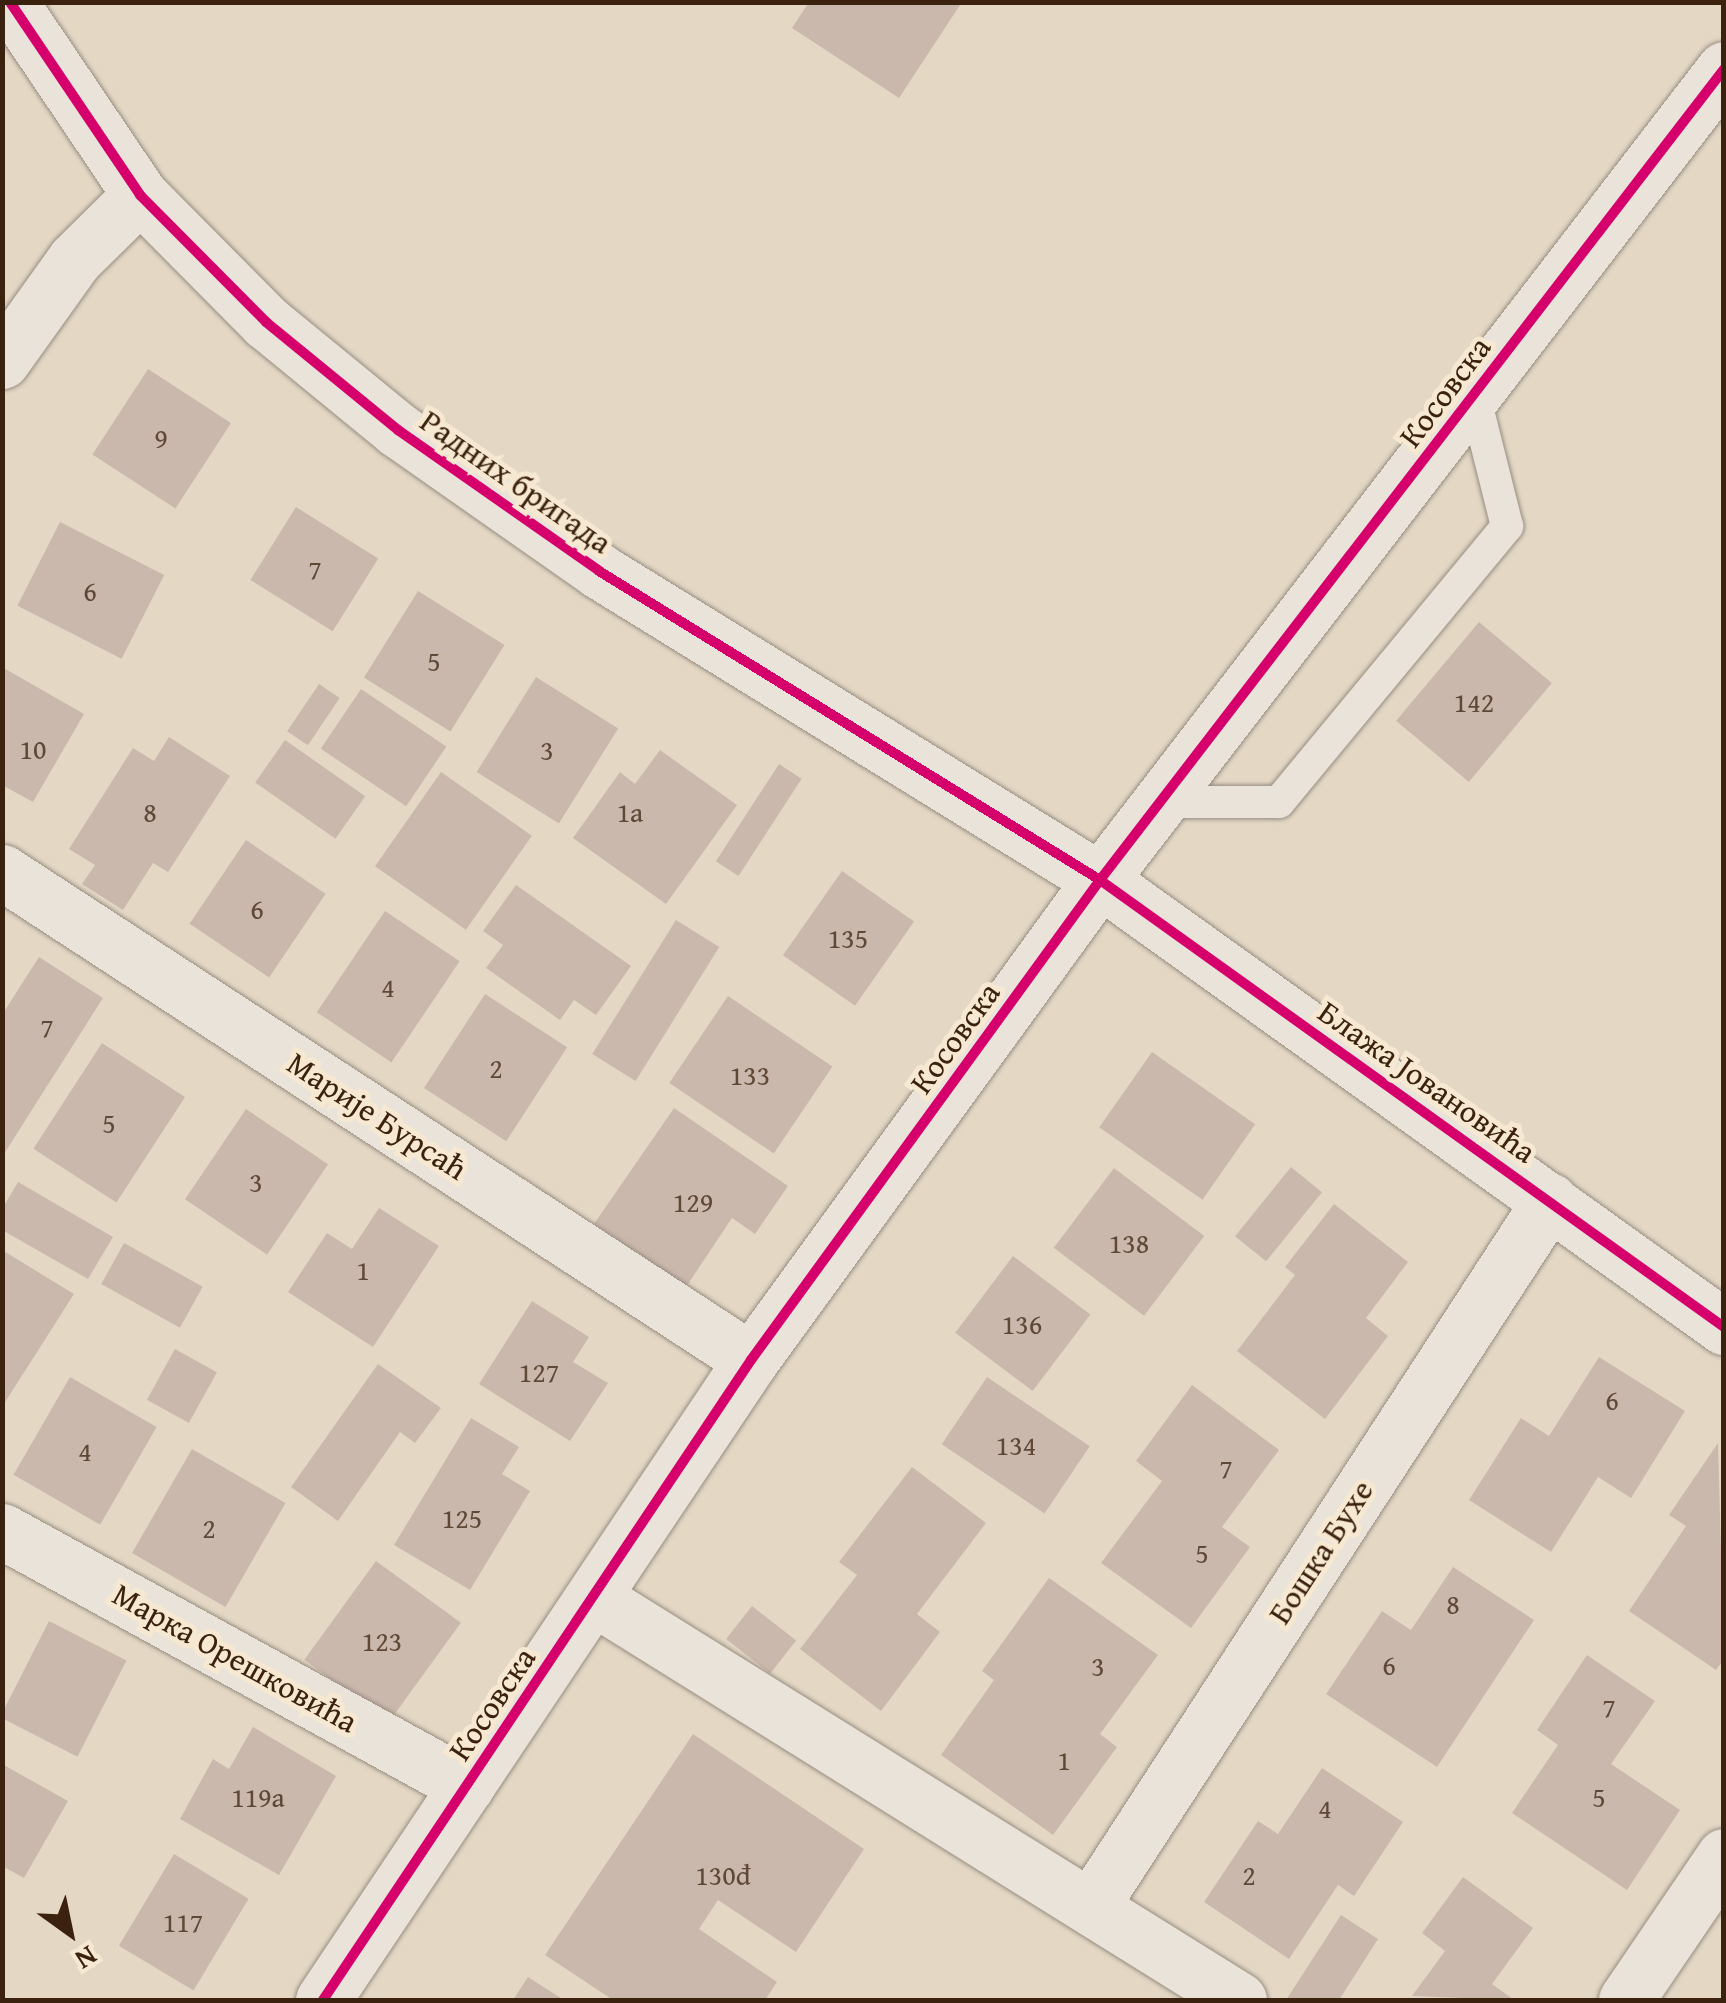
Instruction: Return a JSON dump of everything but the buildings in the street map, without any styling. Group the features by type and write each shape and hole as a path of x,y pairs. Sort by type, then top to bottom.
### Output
{"street":[{"name":"Радних бригада","path":"10,2 140,195 266,322 398,430 599,571 1100,880"},
{"name":"Косовска","path":"322,2000 751,1360 1100,880 1724,69"},
{"path":"2,360 74,259 140,195"},
{"name":"Марије Бурсаћ","path":"2,872 751,1360"},
{"name":"Блажа Јовановића","path":"1100,880 1724,1327"},
{"name":"Бошка Бухе","path":"1093,1903 1550,1200"},
{"name":"Марка Орешковића","path":"2,1531 467,1786"},
{"path":"594,1598 1093,1903 1238,2000"},
{"path":"1626,2000 1724,1856"}],"lane":[{"path":"1162,802 1279,802 1508,526 1474,395"}],"cycle path":[{"path":"10,2 140,195 266,322 398,430 599,571 1100,880 1724,1327"},
{"path":"323,2000 751,1360 1100,880 1724,69"}]}
